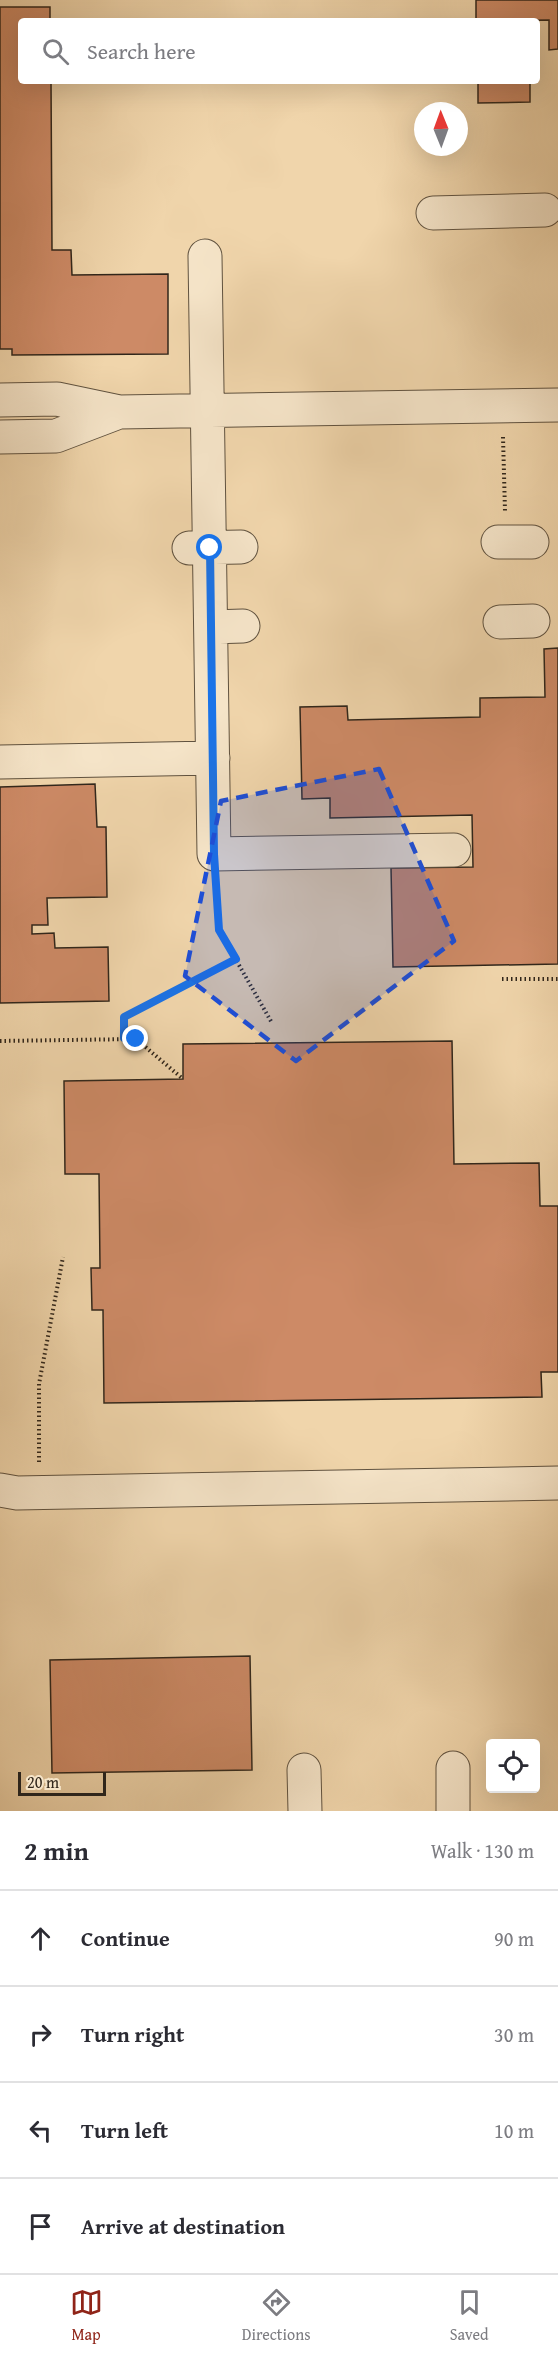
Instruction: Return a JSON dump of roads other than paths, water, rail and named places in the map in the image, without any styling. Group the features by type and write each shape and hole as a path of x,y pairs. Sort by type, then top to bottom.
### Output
{"lane":[{"path":"433,213 545,210"},
{"path":"205,256 213,548 211,627 214,854 454,850"},
{"path":"0,400 57,399 119,412 558,405"},
{"path":"0,437 56,436 119,412"},
{"path":"502,527 532,542"},
{"path":"500,622 533,621"},
{"path":"211,627 243,627"},
{"path":"0,762 213,758"},
{"path":"0,1491 28,1493 558,1483"},
{"path":"453,1768 453,1811"},
{"path":"304,1770 305,1811"}]}
